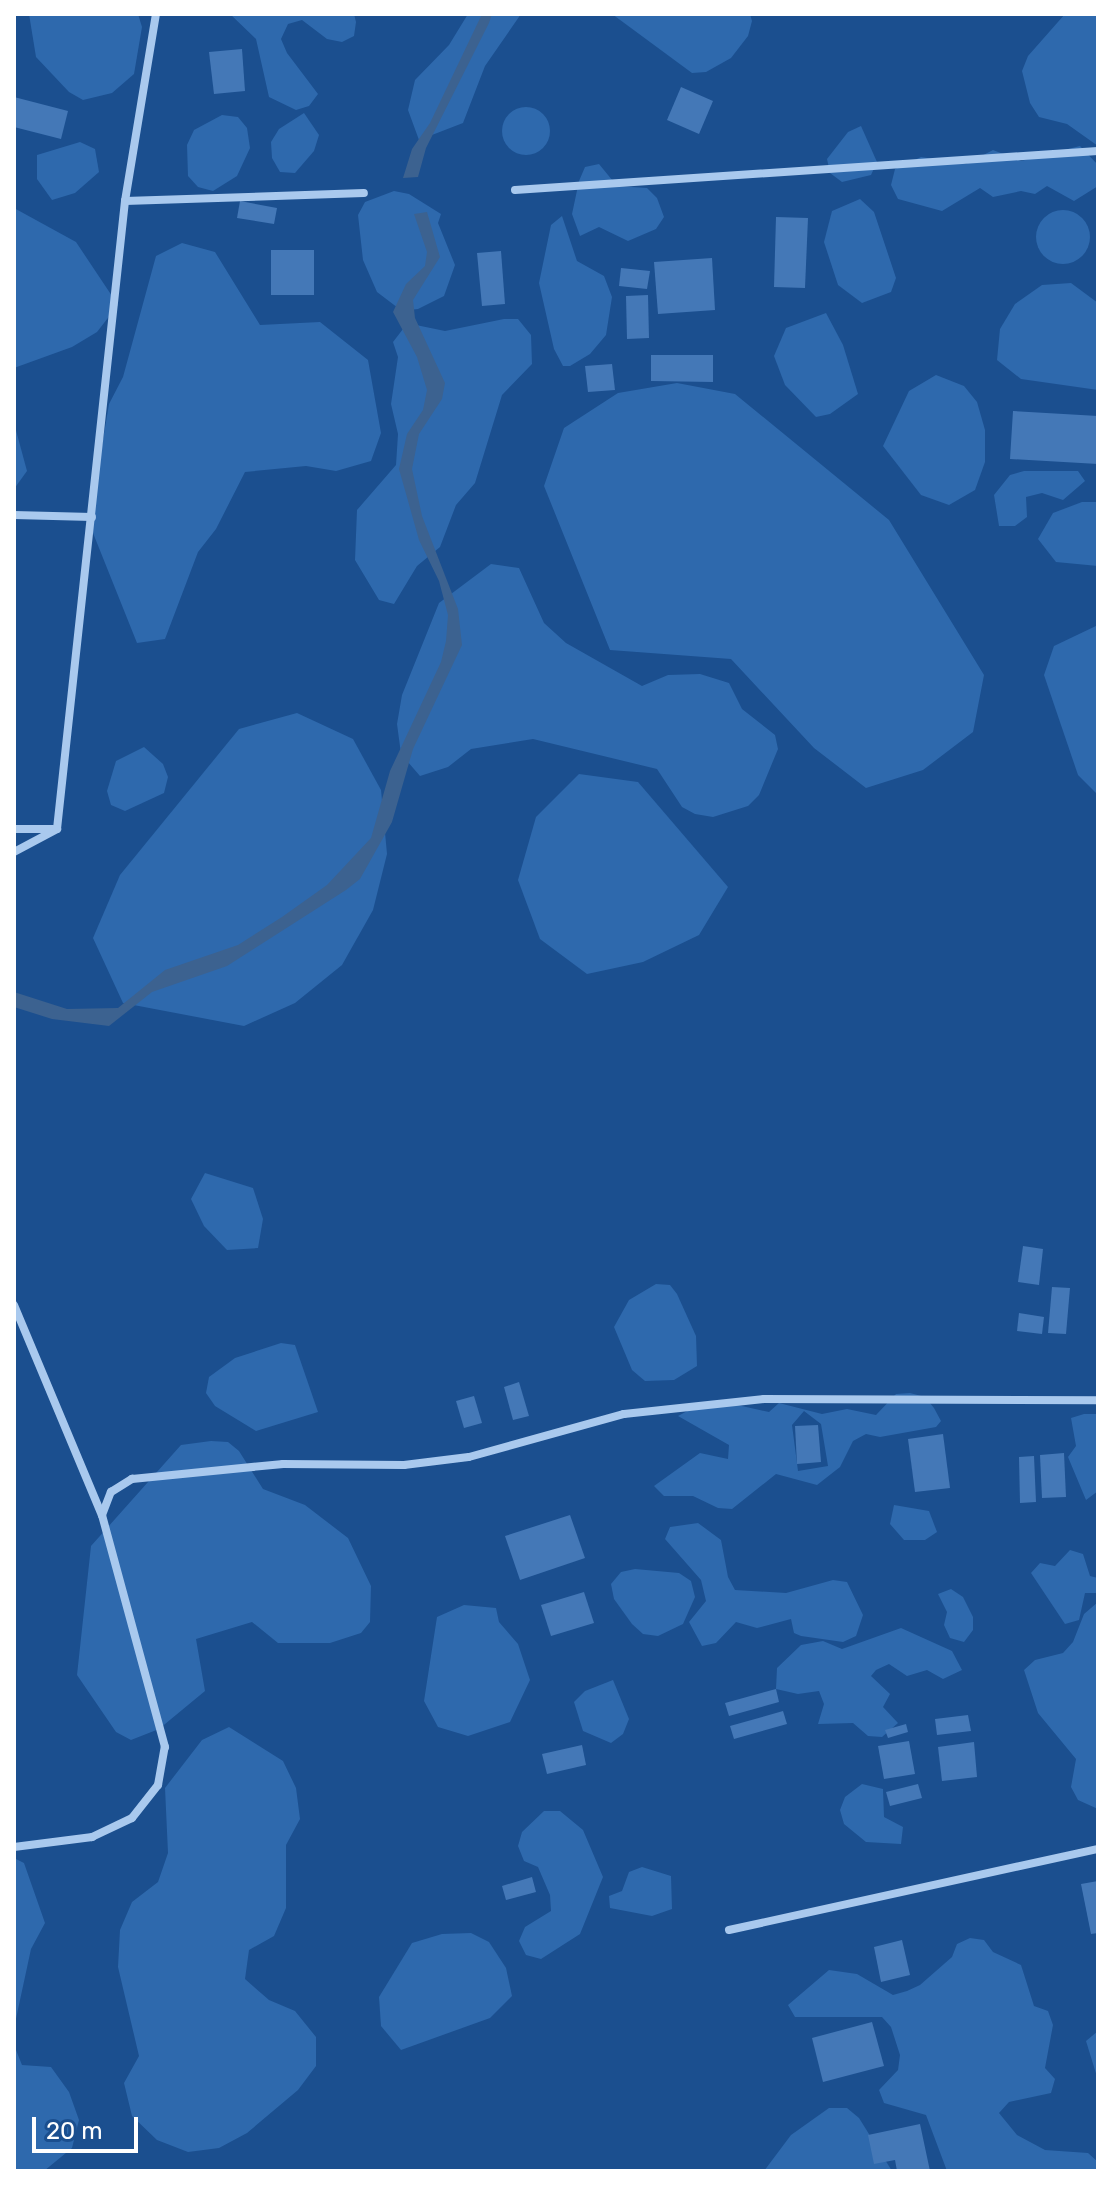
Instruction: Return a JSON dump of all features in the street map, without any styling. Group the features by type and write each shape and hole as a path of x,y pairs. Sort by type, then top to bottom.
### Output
{"street":[{"path":"57,829 125,201 156,14"},
{"path":"515,190 1098,151"},
{"path":"125,201 364,193"},
{"path":"14,515 92,517"},
{"path":"14,829 57,829"},
{"path":"14,852 57,829"},
{"path":"14,1305 102,1515 165,1747 158,1785 132,1818 92,1837 14,1847"},
{"path":"102,1515 111,1492 132,1479 283,1464 404,1465 469,1457 624,1414 764,1399 1098,1400"},
{"path":"729,1930 1098,1849"}],"shaded area":[{"path":"29,14 138,14 142,27 134,74 112,93 83,100 69,92 36,57"},
{"path":"230,14 354,14 356,22 354,36 342,42 327,39 302,20 288,24 281,39 287,53 318,94 309,106 296,110 269,97 256,39"},
{"path":"468,14 521,14 485,66 463,123 419,140 408,110 415,80 449,45"},
{"path":"482,14 492,14 426,148 418,177 403,178 412,149 430,123"},
{"path":"612,14 750,14 752,21 748,36 731,58 706,72 692,73"},
{"path":"1065,14 1098,14 1098,146 1067,124 1039,117 1030,103 1022,71 1028,56"},
{"path":"526,107 543,114 550,131 543,148 526,155 509,148 502,131 509,114"},
{"path":"304,113 319,135 314,151 295,173 280,172 272,158 271,142 279,129"},
{"path":"222,115 238,117 247,128 250,148 237,176 213,191 198,187 188,176 187,145 194,130"},
{"path":"861,126 877,162 871,175 842,182 830,173 827,159 848,132"},
{"path":"80,142 95,149 99,172 75,193 52,200 37,179 37,155"},
{"path":"1080,146 1098,165 1098,186 1074,201 1047,186 1035,194 1021,191 993,197 980,188 942,211 898,199 891,185 895,169 921,157 966,164 993,150 1021,161"},
{"path":"599,164 617,186 647,188 657,198 664,217 656,229 628,241 599,227 580,236 572,214 579,181 585,167"},
{"path":"394,191 409,194 441,214 438,223 455,265 444,296 418,309 402,311 377,292 363,260 358,215 365,202"},
{"path":"860,199 874,212 896,278 891,292 862,303 838,285 824,242 832,211"},
{"path":"14,208 76,242 118,305 97,332 72,347 14,368"},
{"path":"1063,210 1082,218 1090,237 1082,256 1063,264 1044,256 1036,237 1044,218"},
{"path":"427,212 440,257 413,300 415,318 445,383 442,399 419,434 412,469 422,516 458,609 462,645 413,749 392,822 360,879 346,890 227,966 152,992 109,1026 52,1019 14,1007 14,992 67,1009 118,1008 165,970 238,945 282,917 327,885 371,838 390,771 441,662 446,641 448,615 439,581 419,540 399,469 407,434 423,410 427,390 417,357 393,312 406,284 425,266 427,252 414,214"},
{"path":"562,216 577,261 604,276 612,297 606,335 590,354 570,366 563,366 554,349 539,283 551,225"},
{"path":"182,243 215,252 260,325 320,322 368,360 381,433 371,461 336,471 306,466 245,472 216,529 198,552 165,639 137,643 89,523 109,404 123,377 156,256"},
{"path":"1071,283 1098,303 1098,390 1021,379 997,360 1000,329 1015,304 1042,285"},
{"path":"826,313 843,345 858,394 830,414 816,417 785,385 774,356 786,328"},
{"path":"518,319 531,335 532,364 502,395 475,483 456,505 440,547 417,566 394,604 379,600 355,560 357,510 396,465 398,434 391,404 398,357 393,342 403,329 416,325 445,331"},
{"path":"936,375 964,386 977,402 985,430 985,462 975,490 949,505 921,495 883,446 909,391"},
{"path":"677,383 735,394 889,520 984,675 973,732 923,770 866,788 814,748 731,659 610,650 544,486 564,428 618,393"},
{"path":"14,423 27,471 14,489"},
{"path":"1024,471 1078,471 1085,481 1063,500 1042,493 1026,497 1027,517 1015,526 999,526 994,495 1010,475"},
{"path":"1082,502 1098,502 1098,566 1056,562 1038,539 1053,513"},
{"path":"491,564 519,568 544,623 566,643 642,686 668,675 700,674 729,683 742,709 775,735 778,749 759,795 748,806 713,817 695,814 682,807 657,769 533,739 471,749 448,767 420,776 401,754 397,724 402,695 439,603"},
{"path":"1098,625 1098,795 1078,775 1044,675 1054,646"},
{"path":"297,713 353,739 381,790 387,854 373,910 342,965 295,1003 244,1026 123,1003 93,938 120,875 239,729"},
{"path":"144,747 163,764 168,777 164,793 125,811 111,805 107,791 116,761"},
{"path":"579,774 638,782 728,887 699,935 643,962 587,974 540,939 518,880 536,817"},
{"path":"205,1173 253,1188 263,1219 258,1248 227,1250 204,1226 191,1199"},
{"path":"656,1284 670,1285 677,1294 696,1336 697,1366 674,1380 645,1381 632,1370 614,1327 629,1300"},
{"path":"281,1343 295,1345 318,1412 256,1431 215,1406 206,1393 209,1377 235,1358"},
{"path":"910,1393 925,1397 941,1421 936,1427 880,1437 866,1434 853,1441 840,1467 817,1485 776,1474 732,1509 718,1508 693,1496 664,1496 654,1486 700,1453 728,1459 729,1445 678,1416 691,1409 733,1404 769,1412 779,1403 822,1414 847,1409 876,1415 896,1394","holes":["804,1411 821,1424 828,1466 798,1471 792,1425"]},
{"path":"1098,1414 1098,1491 1086,1500 1068,1457 1076,1446 1071,1418"},
{"path":"228,1442 239,1451 263,1489 305,1505 348,1538 371,1586 370,1622 361,1633 330,1643 278,1643 252,1622 196,1639 205,1691 159,1729 131,1740 116,1732 77,1675 91,1546 181,1445"},
{"path":"894,1505 929,1511 937,1532 925,1540 904,1540 890,1524"},
{"path":"698,1523 721,1540 728,1577 735,1590 786,1593 833,1580 847,1582 863,1615 856,1636 843,1642 801,1636 794,1633 791,1619 757,1628 736,1622 716,1643 702,1646 689,1622 706,1601 701,1580 665,1539 670,1527"},
{"path":"1070,1550 1083,1554 1090,1576 1098,1578 1098,1593 1085,1593 1079,1620 1065,1624 1031,1573 1040,1563 1055,1566"},
{"path":"635,1569 679,1573 691,1581 695,1597 683,1624 658,1636 643,1634 632,1624 614,1599 611,1584 621,1572"},
{"path":"951,1589 963,1597 973,1617 973,1630 964,1642 950,1638 944,1625 947,1612 938,1594"},
{"path":"1098,1602 1098,1809 1078,1800 1071,1787 1076,1759 1038,1713 1024,1670 1035,1660 1063,1653 1073,1642 1084,1614"},
{"path":"464,1605 496,1608 499,1622 518,1644 530,1680 510,1722 468,1736 438,1727 424,1701 437,1617"},
{"path":"901,1628 952,1651 962,1670 943,1679 927,1670 907,1676 889,1664 876,1670 871,1676 890,1694 883,1707 898,1723 882,1737 868,1736 853,1723 818,1724 824,1704 819,1691 798,1694 776,1689 777,1668 801,1645 823,1641 842,1649"},
{"path":"613,1680 629,1719 623,1734 611,1743 583,1731 574,1702 585,1691"},
{"path":"229,1727 283,1761 296,1788 300,1819 286,1845 286,1908 274,1936 249,1950 245,1979 269,2000 295,2011 316,2037 316,2066 298,2090 247,2133 219,2148 188,2152 157,2140 132,2116 124,2083 139,2056 118,1967 120,1930 132,1902 158,1882 168,1853 165,1788 202,1740"},
{"path":"862,1784 883,1789 884,1817 903,1827 901,1844 866,1842 844,1824 840,1810 845,1797"},
{"path":"544,1811 560,1811 583,1830 603,1877 580,1934 541,1959 526,1955 519,1941 525,1927 551,1911 550,1895 538,1867 524,1861 518,1846 522,1832"},
{"path":"14,1858 24,1863 45,1923 31,1949 14,2028"},
{"path":"642,1867 671,1876 672,1909 652,1916 610,1908 609,1896 622,1891 629,1872"},
{"path":"471,1933 489,1942 506,1968 512,1996 490,2018 401,2050 381,2026 379,1997 412,1943 442,1934"},
{"path":"970,1938 984,1940 993,1952 1021,1965 1034,2006 1048,2011 1053,2025 1045,2068 1055,2079 1051,2093 1009,2102 999,2113 1017,2135 1045,2150 1088,2153 1098,2162 1098,2171 947,2171 926,2115 884,2103 879,2090 898,2070 900,2055 891,2027 882,2017 795,2017 788,2005 829,1970 857,1974 893,1995 907,1991 920,1985 952,1957 957,1944"},
{"path":"1098,2031 1098,2080 1086,2041"},
{"path":"14,2045 22,2065 51,2067 69,2092 79,2120 72,2148 44,2171 14,2171"},
{"path":"829,2108 847,2108 859,2118 892,2171 764,2171 791,2135"}],"building":[{"path":"242,49 245,91 214,94 209,52"},
{"path":"681,87 713,101 699,134 667,120"},
{"path":"14,97 68,111 61,139 14,127"},
{"path":"240,201 277,208 274,224 237,218"},
{"path":"776,217 808,218 805,288 774,287"},
{"path":"271,250 314,250 314,295 271,295"},
{"path":"501,251 505,304 482,306 477,253"},
{"path":"712,258 715,310 658,314 654,262"},
{"path":"621,268 650,271 647,289 619,286"},
{"path":"648,295 649,338 627,339 626,296"},
{"path":"651,355 713,355 713,382 651,381"},
{"path":"612,364 615,390 588,392 585,366"},
{"path":"1013,411 1098,416 1098,464 1010,459"},
{"path":"1023,1246 1043,1249 1039,1285 1018,1282"},
{"path":"1052,1287 1070,1288 1066,1334 1048,1333"},
{"path":"1019,1313 1044,1317 1042,1334 1017,1331"},
{"path":"519,1382 529,1416 513,1420 504,1387"},
{"path":"474,1396 482,1423 464,1428 456,1401"},
{"path":"818,1425 821,1462 797,1464 795,1426"},
{"path":"943,1434 950,1488 915,1492 908,1439"},
{"path":"1064,1453 1066,1497 1042,1498 1040,1455"},
{"path":"1034,1456 1036,1502 1020,1503 1019,1457"},
{"path":"570,1515 585,1558 520,1580 505,1536"},
{"path":"584,1592 594,1623 551,1636 541,1605"},
{"path":"776,1689 779,1702 729,1716 725,1703"},
{"path":"783,1711 787,1724 734,1739 730,1726"},
{"path":"968,1715 971,1731 937,1735 935,1719"},
{"path":"906,1724 908,1732 888,1738 885,1730"},
{"path":"909,1741 915,1774 884,1779 878,1746"},
{"path":"974,1742 977,1777 942,1781 938,1747"},
{"path":"582,1745 586,1765 547,1774 542,1754"},
{"path":"918,1784 922,1798 890,1806 886,1792"},
{"path":"532,1877 536,1892 506,1900 502,1886"},
{"path":"1098,1881 1098,1933 1091,1934 1081,1884"},
{"path":"902,1940 910,1975 881,1982 874,1947"},
{"path":"872,2022 884,2066 823,2082 812,2038"},
{"path":"920,2124 930,2171 897,2171 895,2160 874,2164 868,2135"}]}
